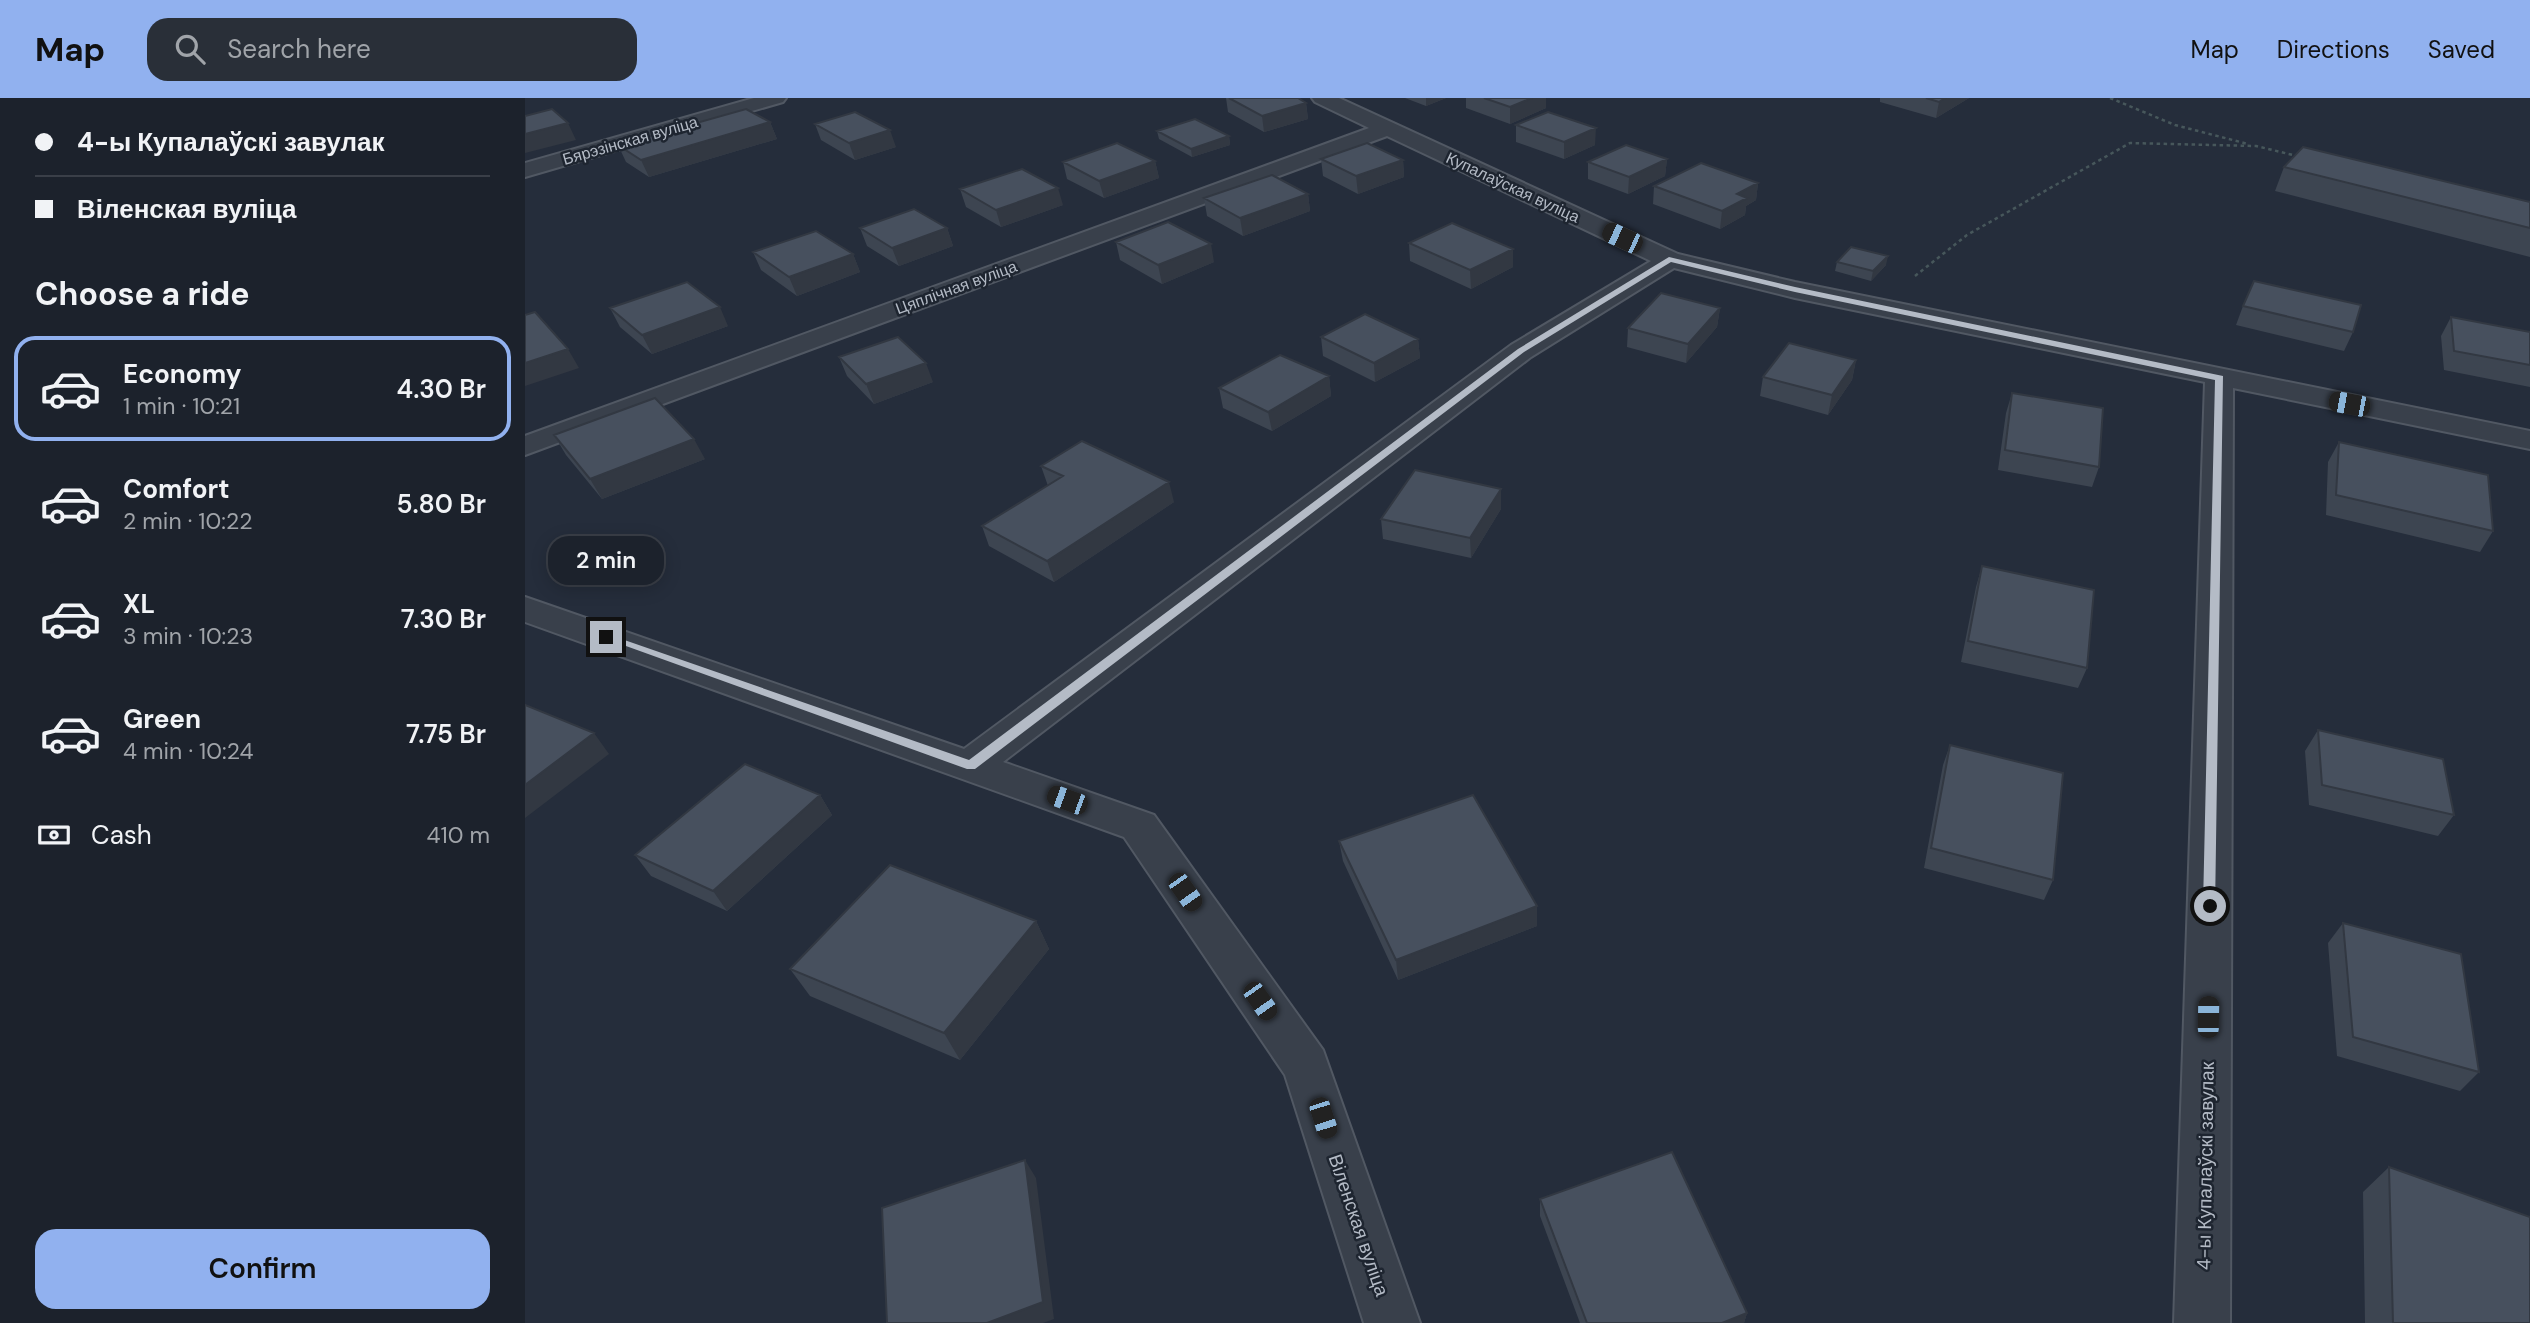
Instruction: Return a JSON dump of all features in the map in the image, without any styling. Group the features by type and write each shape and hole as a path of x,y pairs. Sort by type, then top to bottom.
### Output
{"street":[{"name":"Бярэзінская вуліца","path":"525,170 776,98"},
{"name":"Купалаўская вуліца","path":"1322,98 1669,260 1877,307 2530,440"},
{"name":"Цяплічная вуліца","path":"525,446 1386,129"},
{"path":"971,765 1521,351 1669,260"},
{"name":"4-ы Купалаўскі завулак","path":"2202,1323 2220,378"},
{"name":"Віленская вуліца","path":"528,614 971,765 1139,826 1306,1066 1392,1323"}],"path":[{"path":"2110,98 2175,125 2308,158"},
{"path":"1877,307 1967,236 2130,144 2256,146"}],"building":[{"path":"1229,98 1298,98 1306,103 1262,116"},
{"path":"1484,98 1532,98 1510,107"},
{"path":"1926,98 1945,98 1939,102"},
{"path":"552,109 568,123 525,134 525,116"},
{"path":"746,109 770,122 641,160 618,145"},
{"path":"855,112 890,130 849,143 815,124"},
{"path":"1548,112 1596,128 1564,142 1516,125"},
{"path":"1195,119 1229,136 1191,149 1157,131"},
{"path":"1117,143 1155,161 1099,181 1063,162"},
{"path":"1367,143 1403,160 1356,176 1321,159"},
{"path":"1626,145 1667,159 1629,177 1588,162"},
{"path":"2303,147 2530,202 2530,228 2284,167"},
{"path":"1701,163 1758,183 1737,194 1747,198 1722,211 1654,186"},
{"path":"1022,169 1058,188 996,210 960,189"},
{"path":"1272,175 1308,194 1240,218 1204,198"},
{"path":"914,209 947,228 892,248 860,228"},
{"path":"1168,222 1211,244 1158,265 1116,242"},
{"path":"1452,223 1513,249 1470,270 1409,243"},
{"path":"816,231 853,254 789,277 753,252"},
{"path":"1851,247 1888,256 1873,271 1837,262"},
{"path":"2254,281 2361,305 2353,332 2243,306"},
{"path":"687,282 720,307 642,335 610,308"},
{"path":"1661,293 1720,308 1688,344 1628,328"},
{"path":"535,312 568,349 525,363 525,315"},
{"path":"1365,314 1418,339 1374,363 1321,337"},
{"path":"2451,317 2530,332 2530,365 2454,351"},
{"path":"898,337 926,363 866,384 839,357"},
{"path":"1789,343 1856,360 1832,395 1763,377"},
{"path":"1280,355 1329,376 1268,412 1219,388"},
{"path":"2012,393 2103,408 2099,467 2005,450"},
{"path":"655,398 694,439 590,479 554,435"},
{"path":"1082,441 1169,482 1047,561 982,526 1063,476 1041,466"},
{"path":"2339,442 2488,475 2493,531 2336,495"},
{"path":"1415,470 1501,489 1470,538 1381,519"},
{"path":"1982,566 2094,590 2087,668 1968,641"},
{"path":"525,705 594,733 525,785"},
{"path":"2318,730 2443,759 2454,815 2322,785"},
{"path":"1950,745 2063,773 2053,880 1931,848"},
{"path":"745,764 820,795 713,891 635,855"},
{"path":"1473,795 1537,906 1396,960 1339,841"},
{"path":"890,865 1036,921 944,1033 790,969"},
{"path":"2343,923 2461,954 2479,1072 2353,1037"},
{"path":"1672,1152 1747,1313 1722,1323 1587,1323 1540,1199"},
{"path":"1025,1160 1043,1302 987,1323 887,1323 882,1208"},
{"path":"2389,1167 2530,1217 2530,1323 2393,1323"}],"route":[{"path":"606,637 971,765 1521,351 1669,260 1795,290 2220,378 2210,906"}]}
